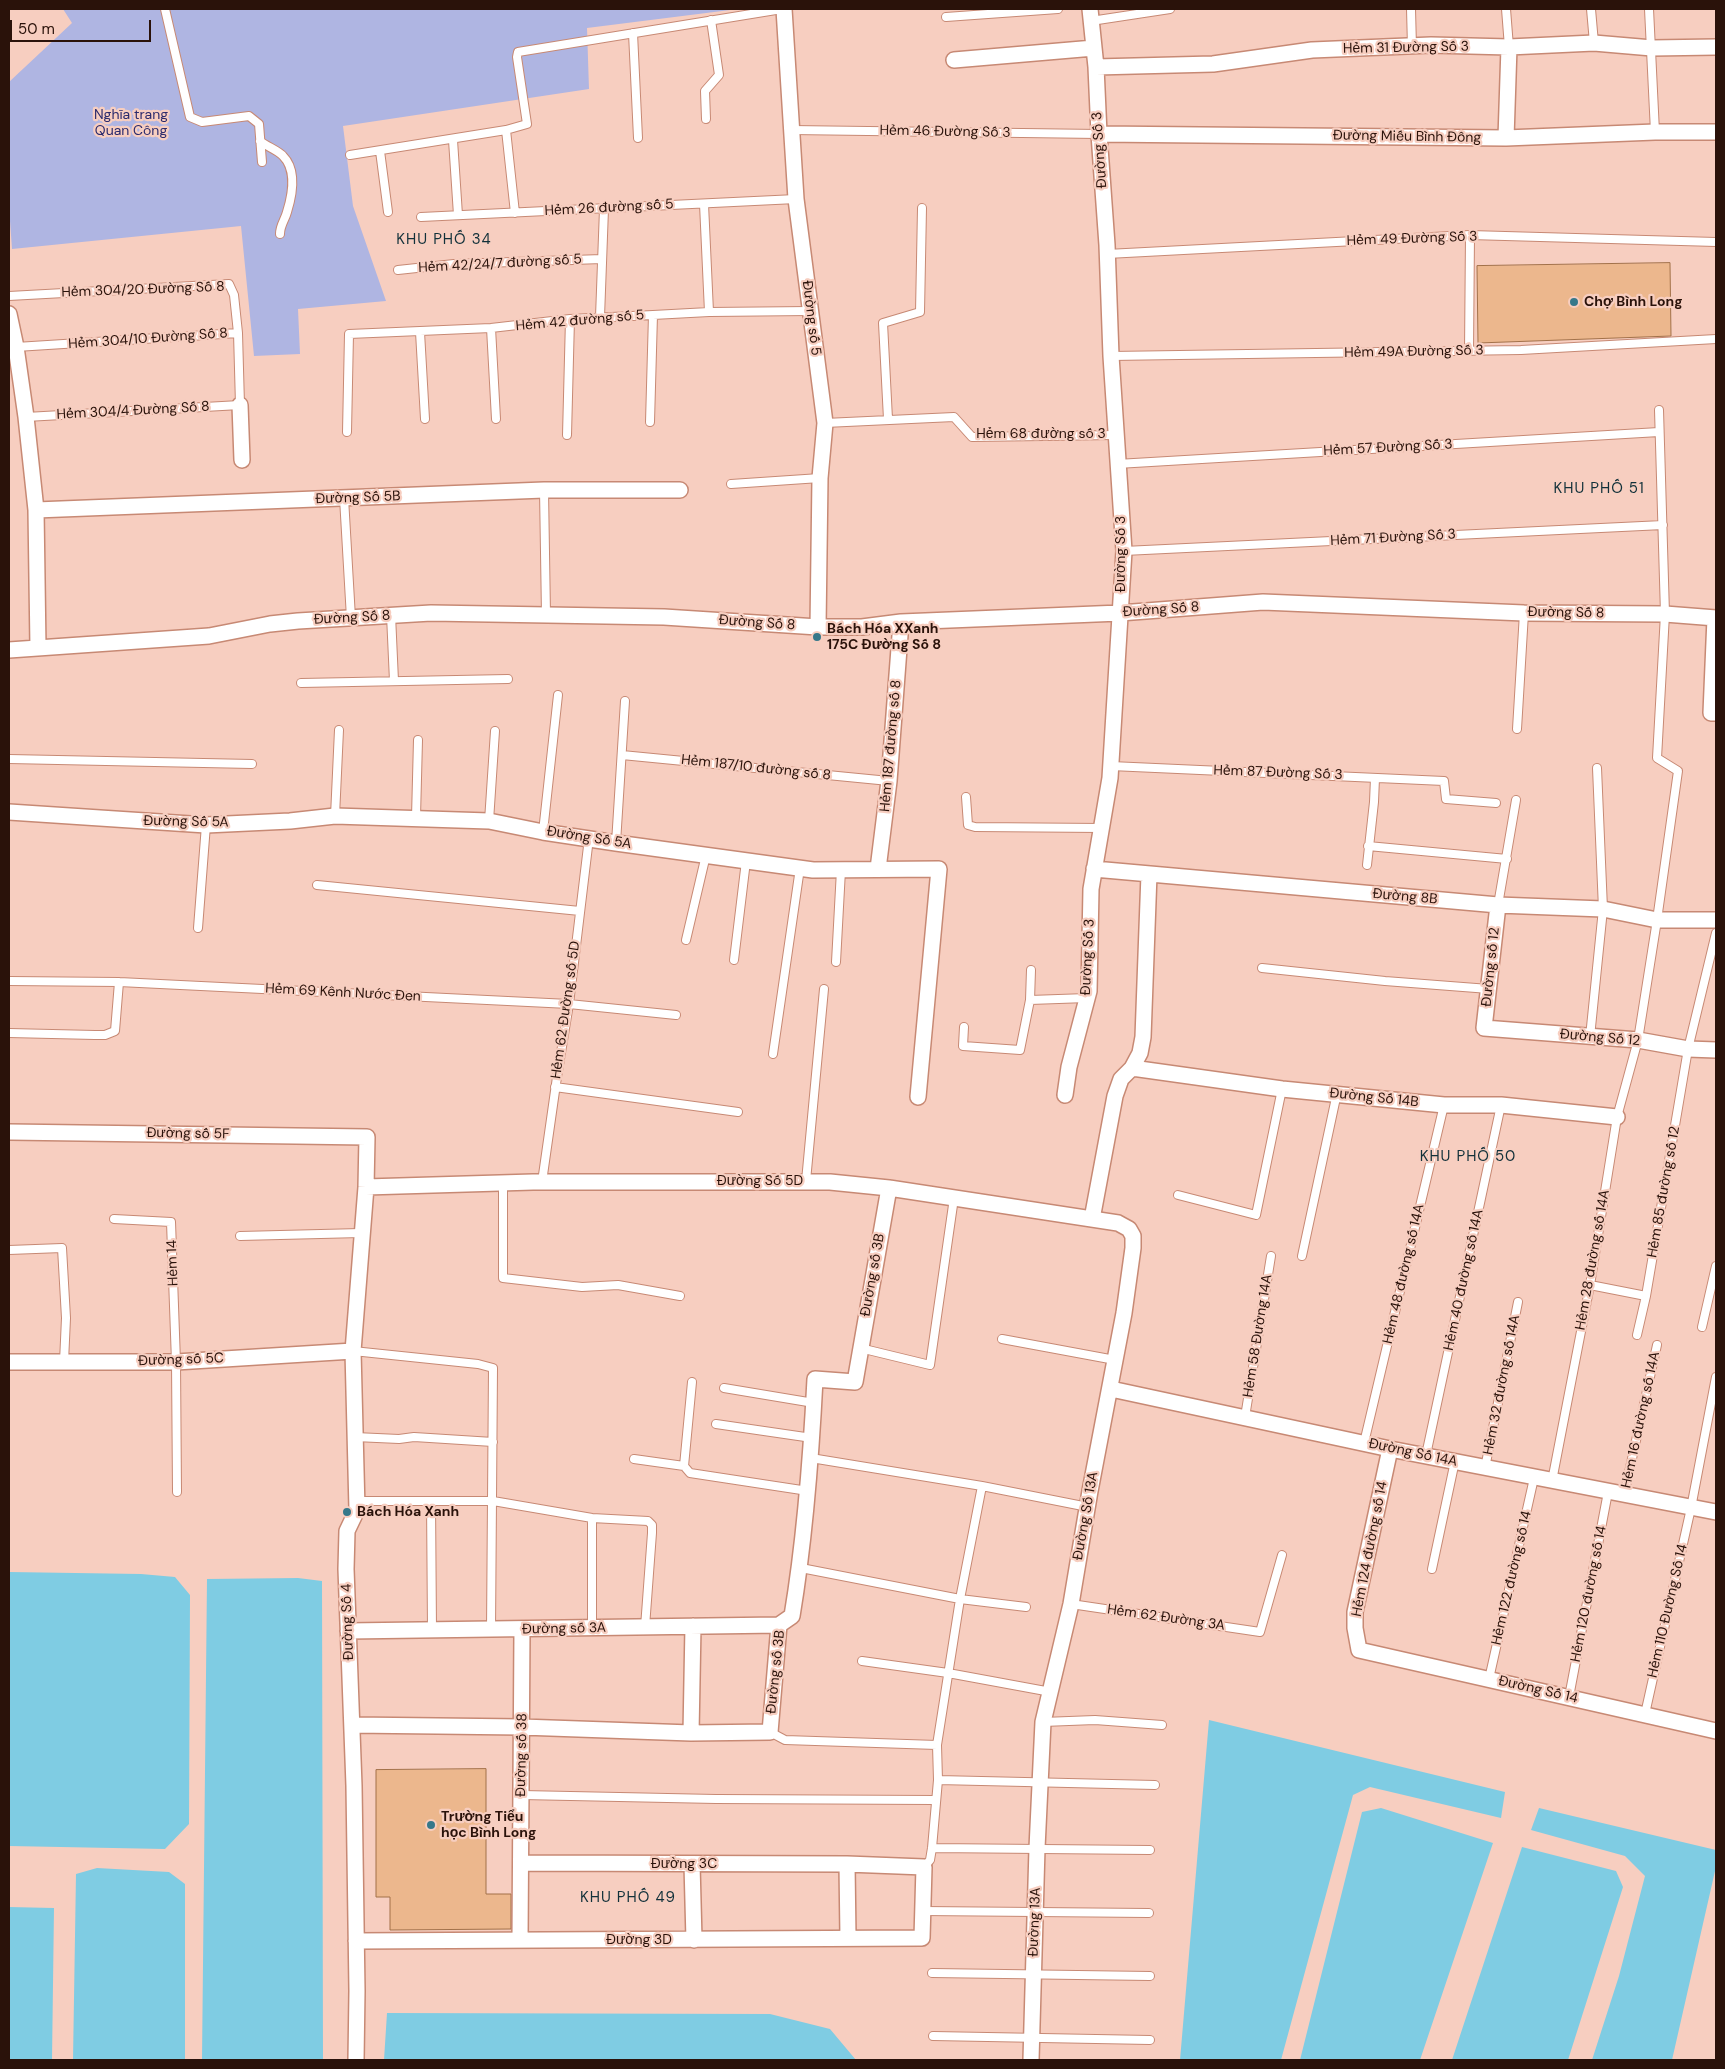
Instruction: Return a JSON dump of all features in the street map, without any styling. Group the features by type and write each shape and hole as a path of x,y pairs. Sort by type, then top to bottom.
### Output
{"street":[{"name":"Đường số 5","path":"783,9 796,200 825,423 820,478 818,627"},
{"name":"Đường Số 3","path":"1065,1095 1089,991 1091,889 1111,766 1124,551 1110,356 1107,254 1098,134 1096,67 1091,15"},
{"name":"Hẻm 31 Đường Số 3","path":"1096,67 1213,64 1312,50 1412,46 1509,47 1594,43 1652,48 1716,47"},
{"path":"1506,138 1509,47"},
{"path":"954,60 1094,48"},
{"name":"Đường Miếu Bình Đông","path":"1098,134 1506,138 1655,132 1716,132"},
{"path":"9,314 16,347 26,418 36,510 38,648"},
{"path":"240,406 242,460"},
{"name":"Đường Số 5B","path":"36,510 544,490 680,490"},
{"name":"Đường Số 8","path":"9,650 209,636 270,624 431,613 664,617 818,627 862,627 901,622 1120,613 1263,602 1524,613 1665,614 1716,618"},
{"path":"1716,618 1710,713 1716,713"},
{"name":"Hẻm 187 đường số 8","path":"878,869 889,781 901,622"},
{"name":"Đường Số 5A","path":"9,812 206,825 335,816 489,821 543,832 800,868 841,870 939,868 918,1097"},
{"name":"Đường 8B","path":"1094,869 1498,905 1603,909 1657,920 1716,920"},
{"path":"1092,1219 1115,1096 1121,1079 1132,1068 1140,1053 1143,1037 1149,874"},
{"name":"Đường số 12","path":"1484,1028 1498,905"},
{"name":"Đường Số 12","path":"1484,1028 1638,1040 1688,1049 1716,1050"},
{"name":"Đường Số 14B","path":"1132,1068 1282,1089 1444,1105 1501,1105 1617,1117"},
{"name":"Đường số 5F","path":"9,1132 367,1137 366,1187"},
{"name":"Đường Số 5D","path":"366,1187 542,1182 830,1182 889,1188 1118,1223 1129,1229 1133,1236 1133,1248"},
{"name":"Đường Số 4","path":"356,2060 356,1941 347,1531 357,1510 353,1351 366,1187"},
{"name":"Đường số 3B","path":"352,1726 522,1727 691,1733 770,1732 779,1625 792,1616 801,1568 811,1458 815,1379 854,1382 889,1188"},
{"name":"Đường Số 13A","path":"1041,1783 1043,1722 1071,1604 1111,1389 1133,1248"},
{"name":"Đường số 5C","path":"9,1362 176,1362 353,1351"},
{"name":"Đường Số 14A","path":"1111,1389 1390,1449 1716,1512"},
{"name":"Hẻm 124 đường số 14","path":"1359,1650 1354,1628 1355,1612 1390,1449"},
{"name":"Đường số 3A","path":"348,1631 779,1625"},
{"path":"691,1733 693,1626"},
{"name":"Đường số 38","path":"520,1940 522,1630"},
{"name":"Đường Số 14","path":"1359,1650 1716,1731"},
{"name":"Đường 13A","path":"1031,2060 1037,1848 1041,1783"},
{"name":"Đường 3C","path":"521,1863 847,1864 924,1867"},
{"path":"692,1864 694,1940"},
{"path":"847,1864 848,1938"},
{"path":"922,1911 924,1867"},
{"name":"Đường 3D","path":"356,1941 922,1938 922,1911"}],"lane":[{"path":"164,9 190,117 202,122 249,116 259,124 262,162"},
{"path":"350,155 453,140 527,124 517,58 518,52 783,9"},
{"path":"946,18 1058,9"},
{"path":"1091,15 1170,9"},
{"path":"1411,9 1412,46"},
{"path":"1506,9 1509,47"},
{"path":"1591,9 1594,43"},
{"path":"1649,9 1655,132"},
{"path":"706,119 705,91 719,76 711,20"},
{"path":"633,33 638,138"},
{"path":"506,130 515,213"},
{"name":"Hẻm 46 Đường Số 3","path":"791,130 1098,134"},
{"path":"453,140 458,215"},
{"path":"260,141 283,155 289,166 292,180 291,196 280,227 280,234"},
{"path":"380,151 388,212"},
{"name":"Hẻm 26 đường số 5","path":"421,217 796,200"},
{"path":"704,204 709,312"},
{"path":"888,419 883,323 920,312 922,208"},
{"path":"600,318 604,209"},
{"path":"1469,351 1470,235"},
{"name":"Hẻm 49 Đường Số 3","path":"1107,254 1470,235 1716,242"},
{"name":"Hẻm 42/24/7 đường số 5","path":"398,270 454,264 602,259"},
{"name":"Hẻm 304/20 Đường Số 8","path":"9,296 229,284 234,295 238,333"},
{"name":"Hẻm 42 đường số 5","path":"348,432 350,334 491,328 570,319 709,312 810,311"},
{"path":"650,422 653,315"},
{"path":"567,435 570,319"},
{"path":"491,328 496,419"},
{"path":"420,332 425,419"},
{"name":"Hẻm 304/10 Đường Số 8","path":"16,347 238,333 240,406"},
{"name":"Hẻm 49A Đường Số 3","path":"1110,356 1521,350 1716,339"},
{"name":"Hẻm 304/4 Đường Số 8","path":"26,418 240,406"},
{"path":"1659,410 1665,614"},
{"name":"Hẻm 68 đường số 3","path":"825,423 954,417 972,437 1115,435"},
{"name":"Hẻm 57 Đường Số 3","path":"1117,464 1659,432"},
{"path":"731,484 820,478"},
{"path":"544,490 546,615"},
{"path":"344,498 351,618"},
{"name":"Hẻm 71 Đường Số 3","path":"1124,551 1663,525"},
{"path":"1517,728 1524,613"},
{"name":"Hẻm 28 đường số 14A","path":"1552,1481 1590,1285 1617,1117 1638,1040 1678,771 1657,758 1665,614"},
{"path":"391,616 394,681"},
{"path":"301,683 508,680"},
{"path":"543,832 558,694"},
{"path":"616,843 625,701"},
{"path":"335,816 340,730"},
{"path":"489,821 495,731"},
{"path":"416,818 418,740"},
{"name":"Hẻm 187/10 đường số 8","path":"622,755 889,781"},
{"path":"9,759 252,764"},
{"name":"Hẻm 87 Đường Số 3","path":"1111,766 1444,781 1446,799 1496,803"},
{"path":"1590,1037 1603,909 1597,768"},
{"path":"1367,865 1375,778"},
{"path":"966,797 968,825 975,827 1102,828"},
{"path":"1498,905 1516,800"},
{"path":"198,928 206,825"},
{"name":"Hẻm 62 Đường số 5D","path":"542,1182 569,1004 589,838"},
{"path":"1368,846 1507,859"},
{"path":"686,940 706,855"},
{"path":"734,960 746,860"},
{"path":"773,1054 800,868"},
{"path":"836,962 841,870"},
{"path":"317,885 580,911"},
{"name":"Hẻm 85 đường số 12","path":"1637,1335 1646,1296 1688,1049 1716,933"},
{"path":"1262,968 1385,981 1489,989"},
{"path":"964,1027 963,1046 1020,1050 1030,1000 1031,970"},
{"name":"Hẻm 69 Kênh Nước Đen","path":"9,980 119,982 569,1004 676,1015"},
{"path":"9,1033 105,1035 115,1031 119,982"},
{"path":"806,1181 824,988"},
{"path":"1030,1000 1087,998"},
{"path":"555,1087 738,1112"},
{"path":"1178,1195 1256,1215 1282,1089"},
{"path":"1302,1256 1337,1093"},
{"name":"Hẻm 48 đường số 14A","path":"1364,1443 1444,1105"},
{"name":"Hẻm 40 đường số 14A","path":"1426,1455 1501,1105"},
{"path":"503,1183 503,1278 582,1287 618,1285 680,1296"},
{"path":"860,1348 930,1364 954,1198"},
{"name":"Hẻm 14","path":"114,1219 171,1222 176,1362"},
{"path":"240,1236 361,1233"},
{"path":"9,1250 62,1248 66,1318 64,1362"},
{"name":"Hẻm 58 Đường 14A","path":"1245,1417 1271,1256"},
{"path":"1702,1327 1716,1266"},
{"path":"1590,1285 1646,1296"},
{"name":"Hẻm 32 đường số 14A","path":"1485,1468 1518,1302"},
{"path":"1002,1339 1115,1360"},
{"name":"Hẻm 16 đường số 14A","path":"1624,1495 1657,1345"},
{"path":"353,1351 478,1364 493,1368 494,1442 491,1630"},
{"path":"176,1362 178,1492"},
{"name":"Hẻm 110 Đường Số 14","path":"1645,1714 1691,1508 1716,1377"},
{"path":"684,1466 692,1382"},
{"path":"724,1388 814,1402"},
{"path":"716,1424 812,1438"},
{"path":"355,1437 399,1439 414,1437 494,1442"},
{"path":"811,1458 982,1486 1088,1507"},
{"path":"634,1459 684,1466 690,1473 808,1491"},
{"path":"1432,1569 1455,1461"},
{"name":"Hẻm 122 đường số 14","path":"1489,1679 1534,1478"},
{"path":"924,1867 930,1860 932,1848 938,1780 937,1745 960,1599 982,1486"},
{"name":"Hẻm 120 đường số 14","path":"1569,1697 1608,1492"},
{"path":"356,1501 493,1501 592,1518 648,1521 652,1524 645,1627"},
{"path":"431,1501 432,1630"},
{"path":"592,1518 592,1628"},
{"name":"Hẻm 62 Đường 3A","path":"1071,1604 1260,1632 1282,1555"},
{"path":"801,1568 960,1599 1026,1608"},
{"path":"862,1661 948,1673 1051,1692"},
{"path":"1043,1722 1096,1720 1162,1725"},
{"path":"770,1732 785,1740 937,1745"},
{"path":"938,1780 1155,1785"},
{"path":"522,1795 716,1799 935,1800"},
{"path":"932,1848 1150,1850"},
{"path":"922,1911 1149,1913"},
{"path":"932,1972 1150,1976"},
{"path":"933,2036 1150,2040"}],"green space":[{"name":"Nghĩa trang Quan Công","path":"63,9 738,9 587,28 589,89 343,126 353,206 386,301 298,309 300,354 254,356 241,226 12,249 9,207 9,82 72,23"}],"shaded area":[{"path":"9,1572 141,1574 175,1577 190,1595 189,1824 165,1849 9,1846"},
{"path":"298,1578 322,1581 323,2060 202,2060 207,1579"},
{"path":"1209,1720 1505,1792 1501,1818 1370,1787 1353,1795 1281,2060 1180,2060"},
{"path":"1381,1808 1493,1843 1420,2060 1300,2060 1362,1812"},
{"path":"1539,1808 1716,1850 1715,1871 1672,2060 1592,2060 1619,1976 1645,1876 1625,1856 1531,1830"},
{"path":"1522,1847 1616,1871 1623,1887 1568,2060 1452,2060"},
{"path":"97,1868 169,1872 185,1884 185,2060 73,2060 76,1874"},
{"path":"9,1907 54,1908 52,2060 9,2060"},
{"path":"387,2013 770,2014 830,2029 856,2060 384,2060"}],"building":[{"name":"Chợ Bình Long","path":"1670,263 1671,336 1478,343 1477,266"},
{"name":"Trường Tiểu học Bình Long","path":"486,1769 486,1894 511,1894 511,1929 390,1930 390,1897 376,1897 376,1770"}],"place":[{"name":"Chợ Bình Long","path":"1574,302"},
{"name":"Bách Hóa XXanh 175C Đường Số 8","path":"817,637"},
{"name":"Bách Hóa Xanh","path":"347,1512"},
{"name":"Trường Tiểu học Bình Long","path":"431,1825"}],"district":[{"name":"KHU PHỐ 34","path":"444,240"},
{"name":"KHU PHỐ 51","path":"1599,489"},
{"name":"KHU PHỐ 50","path":"1468,1157"},
{"name":"KHU PHỐ 49","path":"628,1898"}]}
